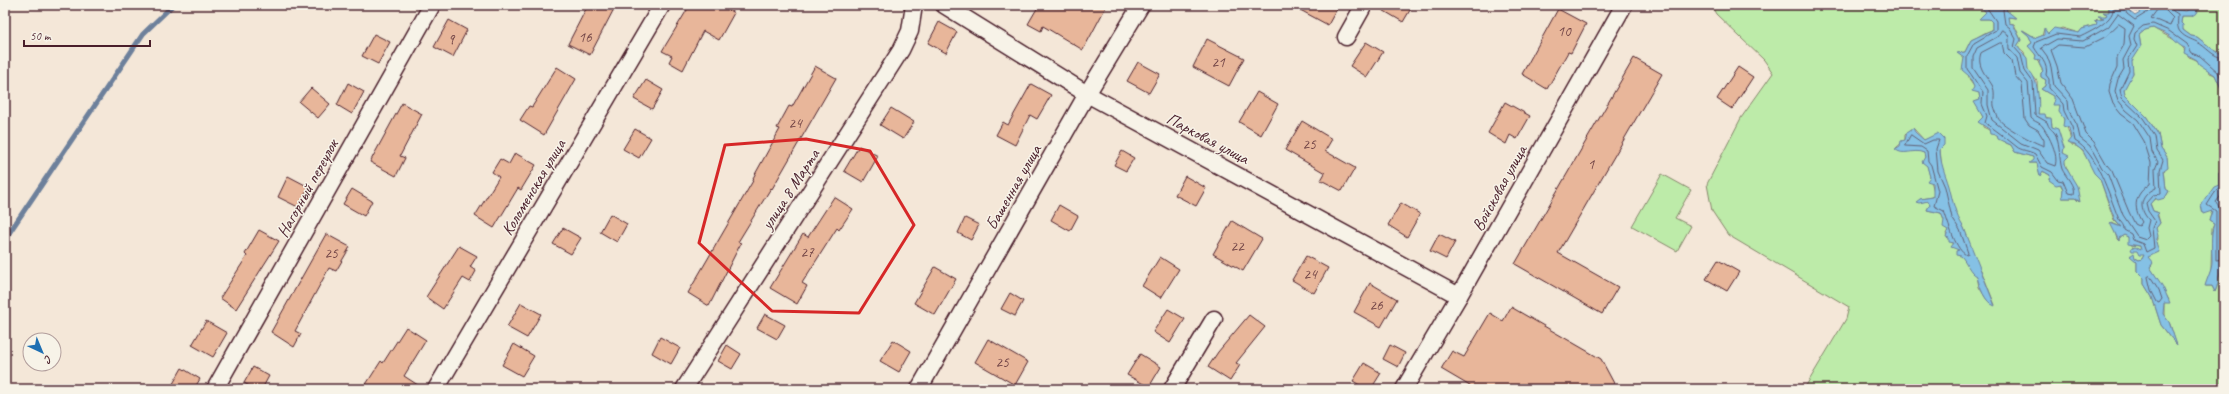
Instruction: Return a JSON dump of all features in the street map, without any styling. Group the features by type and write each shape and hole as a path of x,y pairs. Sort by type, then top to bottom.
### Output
{"street":[{"name":"Нагорный переулок","path":"215,389 432,5"},
{"name":"Коломенская улица","path":"436,389 662,5"},
{"name":"улица 8 Марта","path":"684,389 901,50 910,31 914,5"},
{"name":"Парковая улица","path":"944,5 1087,94 1459,296"},
{"name":"Башенная улица","path":"919,389 1087,94 1142,5"},
{"name":"Войсковая улица","path":"1404,389 1459,296 1624,5"},
{"path":"1346,37 1362,6"},
{"path":"1172,389 1214,319"}],"highlighted area":[{"path":"806,139 870,151 914,225 859,313 772,311 699,243 725,145"}],"green space":[{"path":"1711,5 1978,5 1986,10 1986,14 1980,19 1989,19 1992,22 1992,30 1971,40 1965,52 1958,53 1964,58 1970,81 1979,93 1980,100 1975,102 1983,117 1983,127 2007,144 2011,145 2015,152 2033,157 2034,160 2030,163 2037,163 2040,175 2042,171 2050,175 2049,180 2060,184 2063,189 2063,198 2075,198 2079,202 2076,188 2064,160 2064,147 2052,127 2051,119 2038,114 2037,81 2028,70 2024,52 2017,46 2021,40 2014,24 2009,23 2008,17 2015,18 2006,10 2010,5 2109,5 2109,12 2104,13 2107,14 2106,16 2100,18 2104,19 2102,21 2097,19 2095,21 2097,22 2096,25 2082,29 2079,33 2062,28 2048,34 2044,29 2042,36 2036,38 2023,30 2029,36 2032,43 2028,46 2035,54 2043,71 2041,73 2041,77 2046,80 2045,86 2041,89 2053,96 2060,105 2071,140 2071,145 2081,149 2096,175 2100,179 2114,220 2121,227 2112,223 2117,239 2119,241 2119,238 2124,235 2128,237 2131,245 2140,246 2141,250 2132,247 2144,255 2142,259 2139,260 2130,255 2137,262 2137,271 2144,278 2144,284 2152,297 2161,325 2176,344 2170,324 2164,316 2164,302 2169,300 2150,267 2152,265 2148,257 2158,239 2156,228 2160,223 2157,212 2153,211 2150,203 2156,198 2165,198 2169,191 2166,190 2164,169 2167,164 2167,157 2161,149 2158,134 2146,116 2125,95 2124,90 2126,83 2133,73 2131,61 2141,47 2139,35 2145,30 2153,28 2173,39 2181,46 2189,57 2201,63 2209,70 2210,73 2215,75 2221,88 2224,88 2224,168 2219,172 2219,185 2201,205 2212,211 2209,221 2214,224 2212,229 2211,270 2206,286 2212,286 2215,292 2218,284 2220,268 2224,261 2224,389 1804,389 1846,319 1849,307 1728,235 1712,211 1707,184 1741,118 1773,73 1764,60 1716,14","holes":["1913,128 1924,140 1935,136 1940,149 1942,170 1948,185 1956,217 1964,228 1977,265 1981,270 1995,305 1987,300 1979,287 1977,276 1946,234 1948,230 1941,213 1927,210 1930,204 1928,201 1921,202 1920,199 1933,197 1934,192 1924,153 1917,151 1903,151 1896,148 1905,140 1905,135"]},
{"path":"2195,5 2224,5 2224,55 2214,50 2197,37 2191,36 2183,30 2181,23 2182,16 2192,16 2197,8"},
{"path":"1662,174 1691,190 1675,218 1691,226 1677,251 1632,226"}],"water":[{"path":"1978,5 2010,5 2006,10 2016,18 2008,17 2009,23 2013,24 2021,40 2017,46 2027,58 2028,70 2034,78 2036,84 2039,103 2038,114 2045,114 2046,118 2051,118 2052,127 2058,129 2064,148 2063,153 2069,156 2065,160 2065,166 2077,186 2080,202 2075,198 2062,198 2063,189 2061,184 2056,185 2049,180 2050,175 2043,171 2040,176 2037,163 2029,163 2033,160 2033,157 2015,152 2011,145 1998,139 1997,135 1990,134 1989,129 1978,122 1983,117 1974,102 1980,100 1979,93 1972,91 1974,87 1969,76 1962,70 1964,58 1957,53 1965,52 1971,40 1992,30 1992,22 1989,19 1979,19 1986,12"},
{"path":"2109,5 2127,5 2130,12 2135,16 2140,13 2142,9 2136,12 2134,10 2139,5 2145,5 2145,8 2153,5 2173,5 2176,9 2186,11 2195,5 2198,12 2192,16 2182,16 2181,23 2183,25 2183,30 2191,36 2197,37 2214,50 2224,55 2224,88 2221,88 2215,75 2199,64 2197,60 2184,53 2185,48 2166,34 2153,28 2145,30 2139,35 2141,47 2132,61 2133,73 2124,90 2125,95 2146,116 2158,134 2161,149 2167,157 2168,167 2164,170 2166,189 2169,191 2165,198 2158,200 2155,198 2150,204 2153,211 2159,213 2157,215 2160,223 2156,228 2158,236 2156,242 2159,252 2148,257 2153,263 2150,267 2163,287 2170,303 2164,303 2163,314 2169,322 2177,345 2161,325 2152,297 2144,284 2144,278 2137,271 2137,262 2130,256 2134,253 2135,258 2139,260 2142,259 2144,255 2139,255 2137,251 2132,251 2131,249 2135,247 2141,250 2140,246 2128,244 2128,237 2124,235 2119,238 2119,241 2110,223 2121,227 2115,220 2100,179 2094,173 2083,151 2075,145 2067,143 2071,138 2069,128 2063,126 2064,119 2059,112 2060,105 2053,105 2055,99 2053,99 2053,96 2041,89 2045,86 2046,80 2041,77 2041,73 2043,71 2039,63 2040,60 2035,59 2036,55 2028,46 2032,43 2029,36 2022,30 2036,38 2044,35 2044,28 2048,34 2054,28 2079,33 2082,29 2096,25 2097,22 2094,21 2104,19 2098,16 2106,16 2107,14 2103,12 2109,12"},
{"path":"1913,128 1915,132 1924,140 1938,133 1944,139 1944,145 1940,149 1941,159 1958,218 1964,228 1995,306 1985,298 1977,276 1972,272 1961,256 1956,255 1956,251 1959,250 1951,247 1954,243 1949,242 1949,238 1946,237 1948,230 1943,227 1944,220 1941,213 1927,210 1930,204 1928,201 1919,203 1916,202 1920,199 1933,197 1933,183 1927,181 1930,177 1927,166 1922,162 1925,157 1924,153 1916,151 1901,152 1895,149 1900,146 1901,141 1905,140 1907,132"},
{"path":"2224,168 2224,261 2215,292 2212,286 2205,286 2212,265 2212,238 2214,224 2209,221 2212,211 2203,214 2201,205 2214,187 2219,185 2219,172"}],"building":[{"path":"588,5 616,5 590,55 568,44"},
{"path":"690,5 720,5 734,13 719,40 703,31 683,70 669,62 672,56 662,51"},
{"path":"1039,5 1107,5 1083,50 1043,26 1041,31 1028,24"},
{"path":"1291,5 1339,5 1328,25"},
{"path":"1374,5 1413,5 1403,22"},
{"path":"1558,9 1586,24 1571,53 1568,52 1547,89 1522,74"},
{"path":"449,20 467,30 453,57 434,47"},
{"path":"939,22 957,32 946,53 928,43"},
{"path":"374,34 390,42 378,64 362,56"},
{"path":"1207,39 1244,58 1229,86 1193,67"},
{"path":"1366,42 1383,52 1367,77 1350,66"},
{"path":"1634,58 1662,74 1558,253 1618,287 1602,314 1515,264"},
{"path":"1138,62 1160,74 1149,93 1127,81"},
{"path":"815,66 836,78 772,189 771,188 738,242 741,243 709,306 688,293 754,179 753,178 780,129 777,128 789,106 792,107"},
{"path":"557,67 576,79 544,135 520,120 529,106 532,107"},
{"path":"1738,67 1753,77 1732,109 1717,99"},
{"path":"646,80 663,90 652,109 634,99"},
{"path":"348,83 364,92 352,114 337,105"},
{"path":"1031,84 1051,95 1037,119 1030,115 1015,145 996,135 1003,122 1008,125"},
{"path":"311,88 330,104 318,118 299,102"},
{"path":"1257,92 1278,104 1261,135 1239,122"},
{"path":"1505,102 1530,116 1517,139 1510,135 1506,144 1488,133"},
{"path":"402,103 422,114 400,156 405,158 396,176 370,162"},
{"path":"891,108 914,122 903,139 880,125"},
{"path":"1302,121 1332,139 1325,151 1355,168 1342,191 1321,180 1325,173 1285,150"},
{"path":"635,129 651,138 639,158 623,149"},
{"path":"859,146 878,156 863,182 844,171"},
{"path":"1122,151 1134,158 1126,171 1114,165"},
{"path":"515,153 536,165 521,190 518,188 494,228 475,216 499,177 492,172 500,159 509,164"},
{"path":"288,176 309,187 298,207 278,197"},
{"path":"1185,176 1206,188 1196,206 1175,195"},
{"path":"352,189 372,201 364,216 343,204"},
{"path":"834,197 853,209 839,230 837,228 802,283 807,286 797,304 770,288 803,234 808,237"},
{"path":"1401,203 1420,214 1407,237 1388,225"},
{"path":"1059,205 1078,216 1070,231 1051,220"},
{"path":"610,214 627,224 617,242 600,232"},
{"path":"965,218 979,225 971,240 958,233"},
{"path":"1232,221 1262,239 1243,271 1213,254"},
{"path":"563,228 581,238 571,254 553,244"},
{"path":"259,230 279,241 236,309 220,298 247,256 245,254"},
{"path":"326,234 350,247 336,271 329,268 295,331 301,334 294,347 271,332"},
{"path":"1439,234 1455,242 1446,259 1430,251"},
{"path":"459,246 477,256 470,267 476,271 470,282 463,278 443,309 426,297"},
{"path":"1306,256 1328,268 1314,293 1292,280"},
{"path":"1160,257 1179,269 1161,298 1142,286"},
{"path":"1718,260 1739,272 1727,291 1706,279"},
{"path":"935,267 956,279 935,315 914,303"},
{"path":"1370,283 1397,299 1381,327 1354,312"},
{"path":"1010,293 1023,301 1015,316 1001,309"},
{"path":"521,303 541,314 527,338 507,327"},
{"path":"1511,307 1601,359 1617,389 1475,389 1441,369 1452,351 1464,357 1490,313 1503,321"},
{"path":"1168,309 1185,319 1170,343 1153,332"},
{"path":"765,314 785,325 777,339 757,328"},
{"path":"1249,315 1265,327 1236,363 1240,365 1230,381 1208,367 1218,352"},
{"path":"206,321 227,333 213,357 192,345"},
{"path":"406,327 426,340 404,376 424,389 363,389 381,361 383,363"},
{"path":"660,337 680,348 671,364 652,353"},
{"path":"988,339 1028,362 1015,385 975,362"},
{"path":"893,340 911,351 899,372 880,361"},
{"path":"514,344 534,356 522,376 502,365"},
{"path":"727,345 741,354 732,369 718,361"},
{"path":"1390,345 1405,353 1398,367 1383,359"},
{"path":"1140,354 1161,367 1149,387 1127,375"},
{"path":"1364,363 1381,373 1371,389 1366,389 1353,381"},
{"path":"253,367 269,376 262,389 255,389 244,383"},
{"path":"182,368 200,379 194,389 170,389"}],"waterway":[{"path":"5,239 143,34 173,5"}]}
